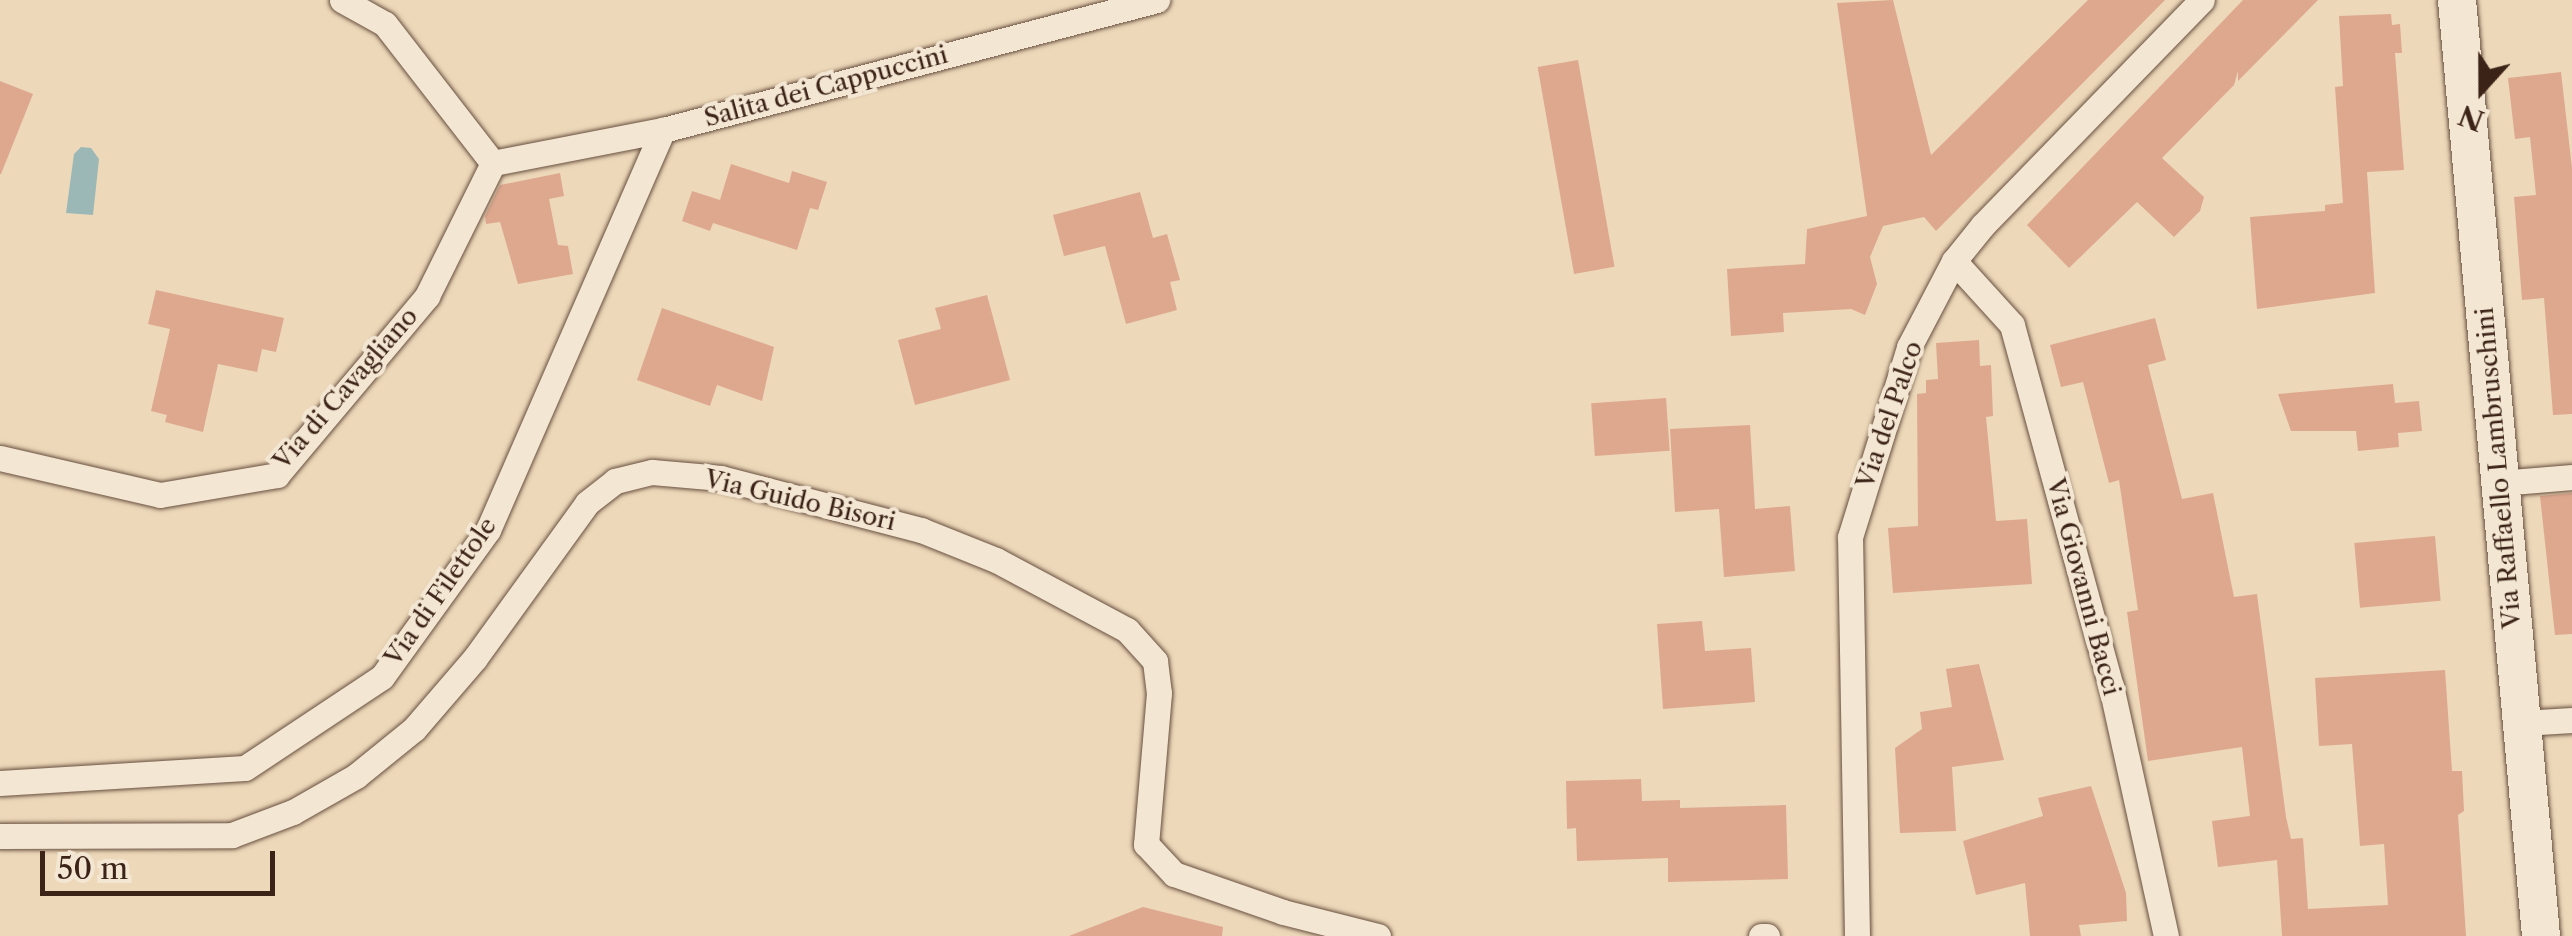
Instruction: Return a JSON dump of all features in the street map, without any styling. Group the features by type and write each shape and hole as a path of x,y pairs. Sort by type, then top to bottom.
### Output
{"main road":[{"name":"Via Raffaello Lambruschini","path":"2458,0 2541,936"}],"street":[{"path":"342,0 385,24 493,163"},
{"name":"Salita dei Cappuccini","path":"493,163 662,130 1157,0"},
{"name":"Via del Palco","path":"1856,936 1850,537 1910,347 1954,261 2202,0"},
{"name":"Via di Filettole","path":"0,783 246,768 382,677 488,530 662,130"},
{"name":"Via di Cavagliano","path":"0,458 160,494 277,475 426,296 493,163"},
{"name":"Via Giovanni Bacci","path":"1954,261 2012,326 2111,686 2166,936"},
{"name":"Via Guido Bisori","path":"0,836 232,835 293,812 356,776 414,729 475,658 588,502 615,481 652,472 721,478 921,530 1026,575 1126,630 1154,662 1160,693 1146,844 1174,874 1283,912 1378,936"},
{"path":"2500,482 2572,477"},
{"path":"2522,723 2572,720"}],"water":[{"path":"81,147 91,148 99,159 93,215 66,213 74,154"}],"building":[{"path":"1893,0 1931,155 2088,0 2165,0 1936,231 1924,217 1883,226 1870,257 1877,284 1865,315 1851,309 1783,313 1784,332 1731,336 1727,269 1805,264 1807,229 1867,216 1837,3"},
{"path":"2243,0 2318,0 2238,81 2238,71 2234,85 2162,158 2204,197 2200,211 2174,237 2137,202 2069,268 2027,225"},
{"path":"2391,14 2392,25 2400,24 2402,53 2395,53 2404,170 2367,172 2375,293 2257,309 2250,217 2325,211 2325,205 2343,203 2335,87 2343,86 2339,16"},
{"path":"1578,60 1614,267 1574,274 1538,67"},
{"path":"2561,72 2572,168 2572,414 2553,415 2544,298 2522,300 2514,197 2536,195 2530,137 2515,139 2508,78"},
{"path":"0,81 33,94 1,174 0,174"},
{"path":"731,164 789,183 792,171 827,182 818,210 810,208 797,250 713,223 710,231 682,221 692,191 720,200"},
{"path":"560,173 564,196 549,199 558,245 568,246 573,274 518,284 500,222 486,224 485,216 500,185"},
{"path":"1140,192 1153,238 1167,234 1180,280 1170,282 1177,310 1126,324 1105,246 1064,256 1053,215"},
{"path":"156,290 284,318 276,352 262,349 257,372 218,364 203,432 165,422 167,415 151,411 170,329 148,324"},
{"path":"987,295 1010,380 915,405 898,340 941,329 935,308"},
{"path":"662,308 774,347 762,401 717,385 710,406 637,380"},
{"path":"2155,318 2166,360 2148,365 2182,499 2213,493 2234,597 2257,594 2286,817 2291,839 2303,838 2308,909 2388,905 2384,844 2360,846 2352,744 2319,746 2315,678 2445,670 2452,771 2462,771 2464,811 2458,815 2466,936 2282,936 2277,860 2218,867 2212,821 2250,816 2242,747 2148,761 2127,612 2138,610 2119,480 2109,483 2083,382 2061,387 2050,345"},
{"path":"1979,340 1980,366 1991,365 1993,416 1986,417 1996,521 2027,519 2032,584 1893,593 1888,528 1918,526 1917,394 1926,393 1926,380 1938,379 1936,343"},
{"path":"2393,384 2395,403 2419,401 2422,431 2398,433 2399,447 2358,451 2356,431 2291,431 2278,394"},
{"path":"1666,398 1670,451 1595,456 1591,403"},
{"path":"1750,425 1755,509 1790,506 1795,571 1724,577 1719,509 1675,512 1670,429"},
{"path":"2572,493 2572,634 2555,635 2540,496"},
{"path":"2435,536 2441,601 2360,608 2354,543"},
{"path":"1702,621 1705,651 1751,648 1755,702 1663,709 1657,624"},
{"path":"1979,664 2004,760 1952,767 1956,831 1900,833 1895,748 1922,729 1920,712 1952,707 1946,669"},
{"path":"1641,779 1642,801 1680,800 1680,808 1786,805 1788,879 1668,882 1668,858 1577,861 1576,828 1567,829 1566,781"},
{"path":"2091,786 2126,893 2127,921 2079,925 2081,936 2030,936 2025,883 1976,895 1963,841 2043,816 2038,798"},
{"path":"1143,907 1223,927 1222,936 1069,936"}]}
